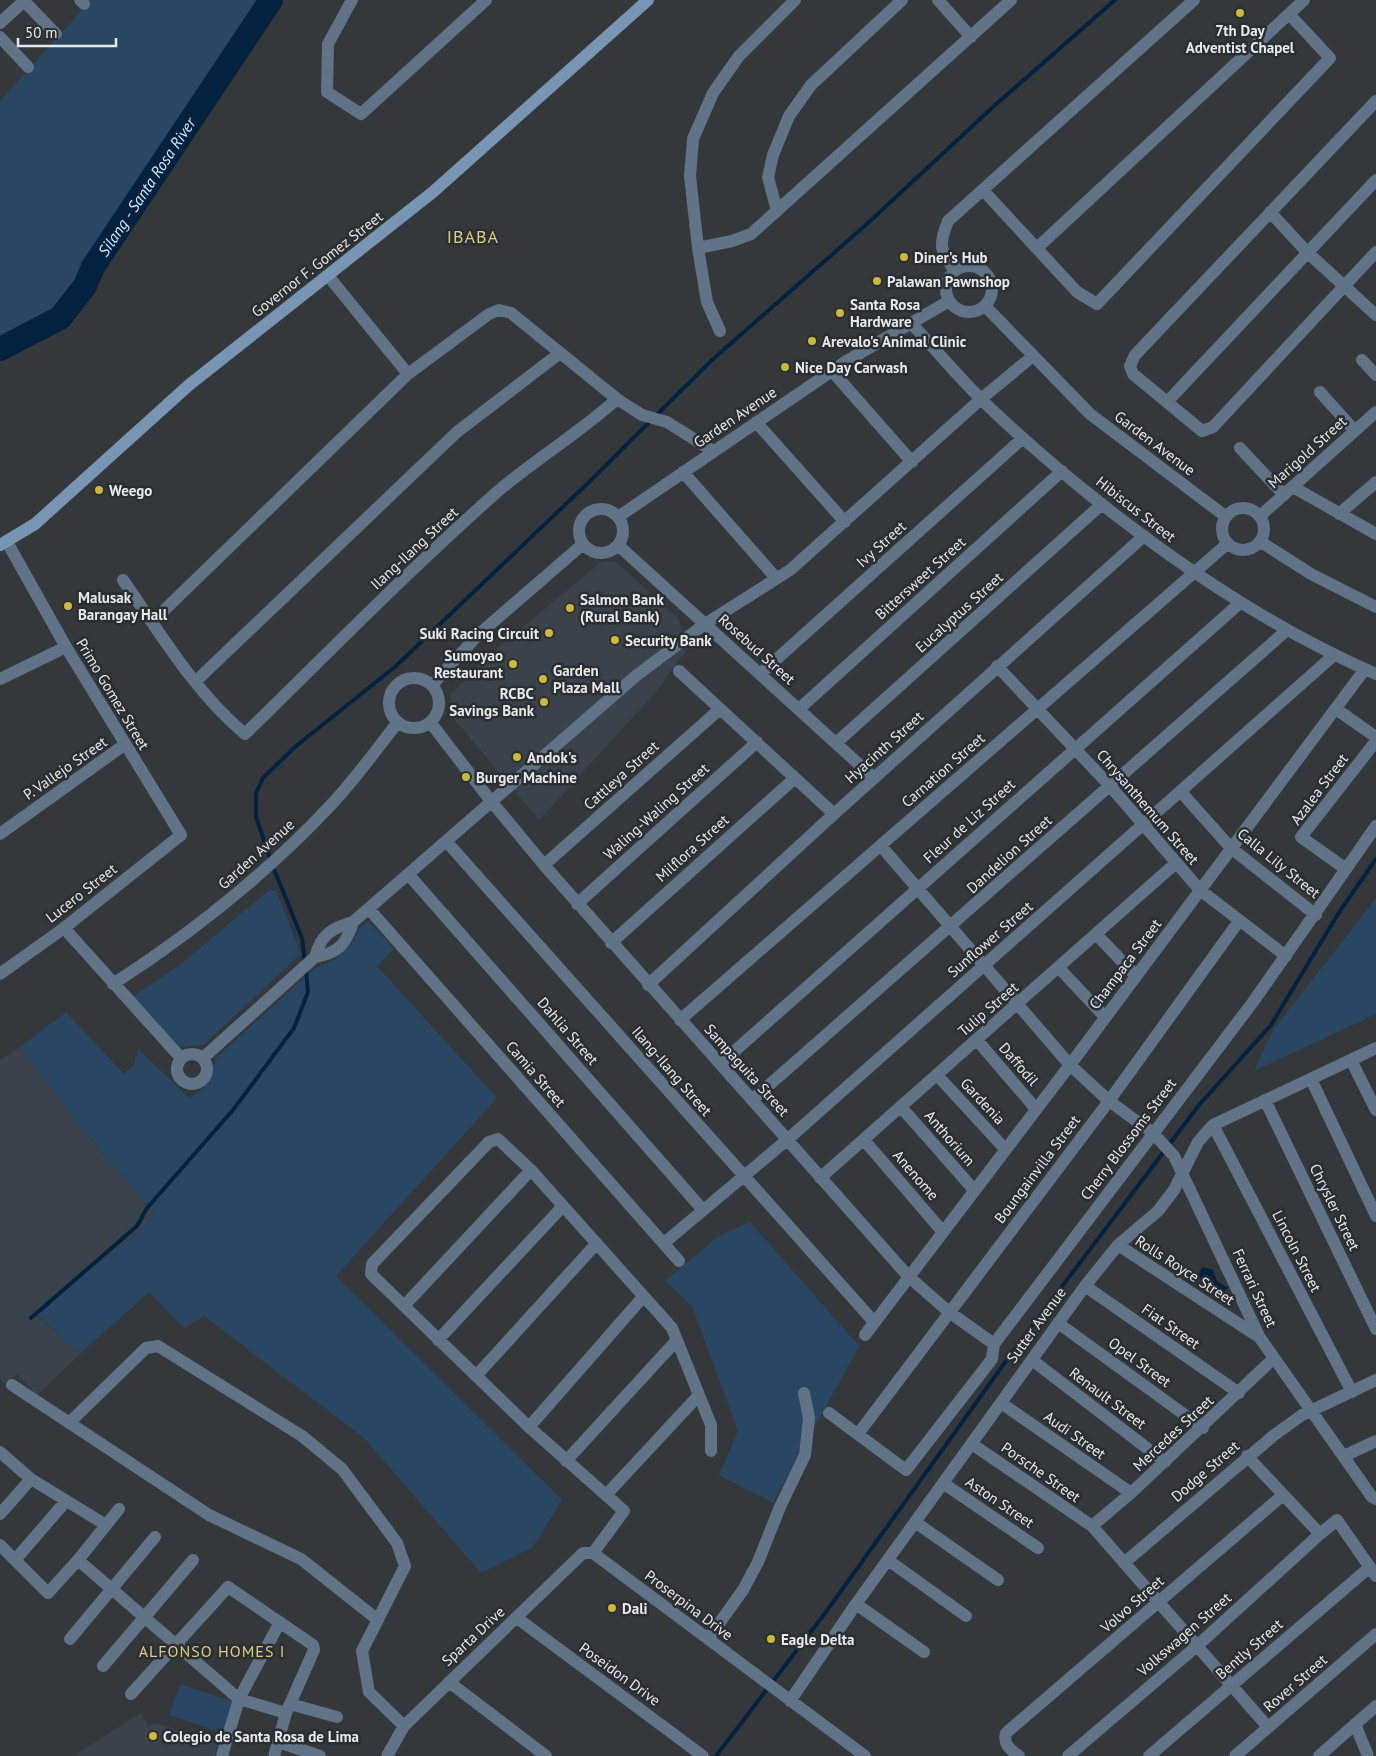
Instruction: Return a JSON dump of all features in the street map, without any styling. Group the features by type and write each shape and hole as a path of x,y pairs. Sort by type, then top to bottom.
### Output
{"street":[{"path":"0,23 24,0 56,34"},
{"path":"352,0 328,44 327,92 361,114 486,0"},
{"name":"Governor F. Gomez Street","path":"4,544 35,524 189,385 329,276 483,149 648,0"},
{"path":"720,331 707,302 698,248 690,176 693,139 713,93 739,56 795,0"},
{"path":"777,211 768,177 772,155 789,116 811,85 902,0"},
{"path":"938,0 971,36"},
{"path":"698,248 732,241 751,234 1011,0"},
{"path":"955,271 942,254 941,240 948,221 1194,0"},
{"path":"1037,248 1304,0"},
{"path":"983,190 1076,292 1096,304 1330,58 1289,14"},
{"path":"0,37 28,67"},
{"path":"1376,101 1135,355 1130,366 1133,374 1202,431 1213,427 1376,252"},
{"path":"1167,402 1376,180"},
{"path":"1270,212 1307,252 1376,315"},
{"path":"969,266 983,272 988,277 992,292 985,306 976,311 966,312 956,308 949,301 946,285 955,271 969,266"},
{"path":"329,276 408,374"},
{"name":"Garden Avenue","path":"618,517 832,371 949,301"},
{"name":"Garden Avenue","path":"985,306 1090,414 1225,516"},
{"path":"152,622 408,374 488,314 499,310 511,313 617,399 642,415 667,422 713,451"},
{"name":"Hibiscus Street","path":"911,323 981,399 1023,438 1102,504 1144,536 1192,572 1240,603 1334,656 1371,672"},
{"path":"123,580 195,682 457,432 560,353"},
{"path":"203,1058 313,958 320,941 336,926 353,922 595,710 705,624 790,570 981,399 1033,356"},
{"path":"1362,360 1376,375"},
{"path":"832,371 912,462"},
{"path":"1320,392 1355,431"},
{"name":"Ilang-Ilang Street","path":"195,682 228,720 245,734 415,569 499,491 588,425 617,399"},
{"name":"Marigold Street","path":"1260,516 1376,412"},
{"path":"756,422 845,522"},
{"name":"Ivy Street","path":"760,674 1023,438"},
{"path":"1240,448 1289,491 1340,514 1376,534"},
{"name":"Bittersweet Street","path":"799,709 1062,471"},
{"path":"683,472 776,578"},
{"path":"1340,514 1376,482"},
{"name":"Eucalyptus Street","path":"836,743 1102,504"},
{"path":"1240,508 1247,508 1260,516 1264,524 1261,542 1245,551 1235,550 1227,544 1221,530 1225,516 1240,508"},
{"path":"604,509 618,517 623,531 618,545 610,551 600,553 590,550 583,544 579,527 587,513 604,509"},
{"name":"Hyacinth Street","path":"648,985 997,666 1144,536"},
{"path":"1261,542 1311,574 1376,608"},
{"name":"Primo Gomez Street","path":"4,544 124,745 181,835"},
{"path":"432,685 478,635 583,544"},
{"name":"Carnation Street","path":"680,1020 882,846 1192,572 1227,544"},
{"name":"Rosebud Street","path":"618,545 874,778"},
{"name":"Fleur de Liz Street","path":"720,1064 1074,748 1240,603"},
{"name":"Dandelion Street","path":"752,1100 1287,630"},
{"path":"0,679 66,647"},
{"name":"Sunflower Street","path":"664,1243 787,1140 1334,656"},
{"name":"Chrysanthemum Street","path":"997,666 1110,786 1200,890 1286,956"},
{"path":"679,671 834,814"},
{"name":"Champaca Street","path":"865,1335 1336,709 1371,672"},
{"path":"413,678 423,679 432,685 438,694 439,705 436,715 430,722 413,727 398,722 392,714 389,705 391,695 396,686 404,680 413,678"},
{"name":"Cattleya Street","path":"544,865 720,709"},
{"path":"1336,709 1376,739"},
{"name":"Garden Avenue","path":"113,984 168,948 240,893 289,848 330,806 398,722"},
{"name":"Sampaguita Street","path":"430,722 491,801 577,904 908,1276 948,1312 994,1344"},
{"name":"Azalea Street","path":"1346,869 1302,837 1376,739"},
{"name":"Waling-Waling Street","path":"577,904 757,742"},
{"name":"P. Vallejo Street","path":"0,834 124,745"},
{"name":"Milflora Street","path":"611,943 795,778"},
{"name":"Calla Lily Street","path":"1181,792 1231,848 1316,914"},
{"name":"Cherry Blossoms Street","path":"858,1434 906,1470 992,1359 994,1344 1156,1136 1316,914 1376,826"},
{"name":"Lucero Street","path":"0,974 64,928 181,835"},
{"name":"Ilang-Ilang Street","path":"446,841 874,1322"},
{"name":"Ferrari Street","path":"882,846 1070,1065 1109,1101 1156,1136 1174,1156 1260,1338 1273,1359 1376,1498"},
{"name":"Tulip Street","path":"820,1178 1176,863"},
{"name":"Dahlia Street","path":"408,874 703,1210"},
{"name":"Camia Street","path":"369,908 679,1261"},
{"name":"Boungainvilla Street","path":"858,1434 948,1312 1109,1101 1239,921"},
{"path":"64,928 181,1058"},
{"path":"1096,934 1136,976"},
{"path":"1059,968 1105,1017"},
{"name":"Daffodil","path":"977,1040 1036,1109"},
{"name":"Sutter Avenue","path":"785,1698 856,1604 1085,1286 1118,1245 1158,1211 1183,1172 1198,1142 1213,1125 1376,1048"},
{"path":"192,1054 203,1058 207,1070 201,1080 189,1083 179,1076 178,1064 181,1058 192,1054"},
{"path":"1351,1060 1376,1110"},
{"name":"Gardenia","path":"937,1075 1005,1149"},
{"path":"1311,1079 1376,1216"},
{"name":"Chrysler Street","path":"1265,1100 1376,1329"},
{"name":"Anthorium","path":"901,1106 974,1190"},
{"name":"Lincoln Street","path":"1213,1125 1352,1392"},
{"path":"593,1553 624,1511 529,1428 371,1274 372,1264 489,1142 498,1139 531,1170 672,1328 711,1425 711,1451"},
{"name":"Anenome","path":"864,1140 943,1232"},
{"path":"404,1306 531,1170"},
{"path":"438,1340 563,1206"},
{"path":"476,1376 596,1244"},
{"name":"Rolls Royce Street","path":"1118,1245 1260,1338"},
{"name":"Fiat Street","path":"1085,1286 1239,1393"},
{"path":"529,1428 643,1297"},
{"name":"Opel Street","path":"1058,1323 1203,1428"},
{"path":"566,1461 676,1341"},
{"path":"69,1423 146,1348 158,1346 302,1436 342,1469 397,1543 405,1566 362,1651 370,1692 404,1726"},
{"name":"Mercedes Street","path":"1092,1526 1203,1428 1273,1359"},
{"name":"Renault Street","path":"1032,1360 1165,1462"},
{"name":"Dodge Street","path":"1124,1563 1247,1456 1311,1411 1376,1380"},
{"path":"12,1385 209,1515 301,1559 378,1620"},
{"path":"708,1639 743,1590 758,1562 780,1507 805,1454 809,1418 804,1393"},
{"path":"606,1495 699,1395"},
{"name":"Audi Street","path":"1001,1403 1131,1493"},
{"path":"829,1413 858,1434"},
{"path":"1344,1456 1376,1441"},
{"name":"Porsche Street","path":"972,1444 1092,1526 1268,1727"},
{"path":"0,1452 31,1479 106,1525"},
{"path":"1247,1456 1320,1534"},
{"path":"0,1514 31,1479"},
{"name":"Aston Street","path":"943,1483 1038,1548"},
{"name":"Volvo Street","path":"1019,1756 1007,1746 1005,1740 1006,1733 1283,1495"},
{"path":"15,1560 66,1501"},
{"path":"0,1545 48,1593 78,1560 119,1509"},
{"name":"Volkswagen Street","path":"1068,1756 1197,1646 1320,1534 1338,1520 1373,1571"},
{"path":"915,1522 998,1580"},
{"path":"70,1639 155,1537"},
{"name":"Sparta Drive","path":"387,1756 404,1726 583,1553 593,1553"},
{"name":"Proserpina Drive","path":"593,1553 865,1756"},
{"path":"78,1560 240,1699 337,1718"},
{"path":"103,1666 193,1560"},
{"path":"888,1560 966,1616"},
{"name":"Bently Street","path":"1149,1756 1231,1686 1373,1571"},
{"path":"131,1694 228,1587 313,1645 314,1650 288,1708 274,1756"},
{"path":"856,1604 924,1652"},
{"name":"Poseidon Drive","path":"517,1618 704,1756"},
{"path":"222,1756 240,1699 280,1622"},
{"name":"Rover Street","path":"1235,1756 1376,1634"},
{"path":"449,1682 546,1756"},
{"path":"1319,1756 1376,1706"},
{"path":"1355,1724 1368,1756"},
{"path":"278,1742 320,1756"}],"shaded area":[{"path":"91,0 264,0 200,100 107,236 88,256 76,283 55,311 0,339 0,101"},
{"path":"615,561 678,618 688,648 655,693 539,820 450,714 451,694 494,651 601,562"},
{"path":"269,890 276,891 301,954 203,1045 177,1047 131,998 180,965"},
{"path":"1376,898 1376,1014 1254,1071 1273,1030"},
{"path":"368,921 394,949 377,966 497,1098 336,1276 562,1500 533,1547 481,1573 364,1438 204,1316 184,1328 149,1292 80,1354 36,1313 137,1233 155,1215 75,1120 20,1047 66,1012 124,1074 134,1065 138,1049 189,1098 203,1089 217,1057 315,968 336,959 351,945 359,929"},
{"path":"20,1047 93,1142 155,1215 137,1233 36,1314 80,1354 37,1395 17,1374 5,1383 0,1378 0,1060"},
{"path":"750,1222 859,1346 773,1503 719,1475 738,1431 692,1306 665,1281 719,1236"},
{"path":"1203,1267 1213,1270 1217,1281 1228,1288 1217,1297 1210,1286 1200,1277 1199,1272"},
{"path":"180,1684 234,1702 223,1733 169,1715"},
{"name":"Colegio de Santa Rosa de Lima","path":"141,1713 148,1726 154,1723 219,1741 215,1756 73,1756"}],"waterway":[{"name":"Silang - Santa Rosa River","path":"0,349 60,318 85,286 93,267 271,0"},
{"path":"271,861 256,817 256,793 263,778 295,747 396,666 589,482 712,360 868,223 994,106 1115,0"},
{"path":"716,1756 826,1612 1011,1354 1199,1105 1271,1025 1338,914 1376,859"},
{"path":"273,867 302,938 305,962"},
{"path":"31,1318 137,1226 147,1208 233,1110 294,1028 308,992 306,969"}],"place":[{"name":"7th Day Adventist Chapel","path":"1240,13"},
{"name":"Diner's Hub","path":"904,257"},
{"name":"Palawan Pawnshop","path":"877,281"},
{"name":"Santa Rosa Hardware","path":"840,313"},
{"name":"Arevalo's Animal Clinic","path":"812,341"},
{"name":"Nice Day Carwash","path":"785,367"},
{"name":"Weego","path":"99,490"},
{"name":"Malusak Barangay Hall","path":"68,606"},
{"name":"Salmon Bank (Rural Bank)","path":"570,608"},
{"name":"Suki Racing Circuit","path":"549,633"},
{"name":"Security Bank","path":"615,640"},
{"name":"Sumoyao Restaurant","path":"513,664"},
{"name":"Garden Plaza Mall","path":"543,679"},
{"name":"RCBC Savings Bank","path":"544,702"},
{"name":"Andok's","path":"517,757"},
{"name":"Burger Machine","path":"466,777"},
{"name":"Dali","path":"612,1608"},
{"name":"Eagle Delta","path":"771,1639"},
{"name":"Colegio de Santa Rosa de Lima","path":"153,1736"}],"district":[{"name":"IBABA","path":"473,236"},
{"name":"ALFONSO HOMES I","path":"212,1651"}]}
